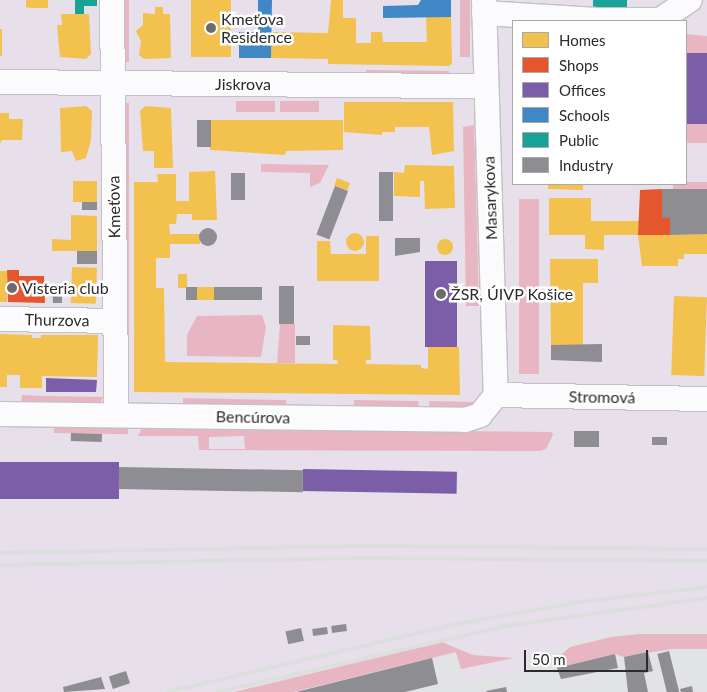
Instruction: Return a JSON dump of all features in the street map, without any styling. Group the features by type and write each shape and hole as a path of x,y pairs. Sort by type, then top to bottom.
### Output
{"street":[{"name":"Kmeťova","path":"112,0 116,415"},
{"path":"484,6 597,20 660,20 690,0"},
{"name":"Masarykova","path":"484,6 496,395"},
{"name":"Jiskrova","path":"0,82 486,86"},
{"name":"Thurzova","path":"0,319 115,321"},
{"name":"Stromová","path":"496,395 707,399"},
{"name":"Bencúrova","path":"0,414 465,420 480,415 496,395"}],"shaded area":[{"path":"124,0 129,0 129,62 124,62"},
{"path":"460,0 470,0 470,57 460,57"},
{"path":"687,34 707,36 707,53 687,54"},
{"path":"366,70 449,71 449,78 366,76"},
{"path":"236,101 275,101 275,112 236,112"},
{"path":"280,101 319,101 319,112 280,112"},
{"path":"124,103 129,103 129,393 125,393"},
{"path":"687,124 707,124 707,143 687,143"},
{"path":"474,125 479,306 466,306 463,127"},
{"path":"261,164 329,165 320,183 310,187 310,173 261,172"},
{"path":"687,182 707,182 707,189 673,189 673,185 687,185"},
{"path":"519,199 539,199 539,374 519,374"},
{"path":"262,315 266,327 261,357 187,356 187,335 197,316"},
{"path":"280,324 295,324 295,363 277,363"},
{"path":"22,395 103,397 99,406 21,403"},
{"path":"183,398 286,400 286,404 284,410 183,406"},
{"path":"354,400 418,401 419,406 418,409 354,408"},
{"path":"429,401 477,402 472,411 430,408"},
{"path":"54,427 128,428 128,434 54,433"},
{"path":"142,428 552,432 553,435 546,449 540,451 199,450 198,436 138,436","holes":["244,436 245,449 209,449 209,437"]},
{"path":"651,628 707,628 707,692 293,692 457,652 464,683 548,662 552,652 567,643 608,632"},
{"path":"639,634 707,634 707,649 671,649 624,657 615,654 557,668 562,654 570,647 611,637"},
{"path":"442,642 473,655 514,658 461,669 456,652 293,692 234,692"}],"building: Homes":[{"path":"26,0 48,0 48,8 26,7"},
{"name":"Kmeťova Residence","path":"191,0 231,0 231,57 191,57"},
{"path":"331,0 343,0 343,18 356,18 356,43 371,43 371,32 382,32 383,42 427,42 426,17 451,17 452,63 449,66 328,64 328,59 271,58 271,32 328,33"},
{"path":"155,7 163,7 163,14 170,14 171,58 144,59 139,55 141,41 136,31 143,25 143,13 155,14"},
{"path":"61,14 89,14 91,54 86,59 60,57 57,25 62,25"},
{"path":"0,29 2,29 2,56 0,56"},
{"path":"344,102 453,102 454,151 432,155 429,127 395,127 395,132 382,132 382,135 344,132"},
{"path":"86,106 92,111 91,140 86,158 76,161 72,151 61,152 60,108"},
{"path":"145,106 171,108 173,168 154,168 154,151 143,151 140,111"},
{"path":"0,113 9,113 9,119 23,119 22,140 2,140 0,144"},
{"path":"211,120 343,120 343,150 286,151 285,155 210,150"},
{"path":"405,165 454,166 455,208 425,209 424,181 420,181 420,197 394,196 394,172 404,173"},
{"path":"215,171 217,220 192,220 192,214 177,214 176,224 169,224 170,234 200,234 200,244 170,244 170,258 156,258 156,288 164,288 165,362 338,364 337,360 333,360 333,325 370,326 371,360 366,360 366,364 421,365 421,368 428,369 428,347 459,347 460,395 134,392 134,182 158,182 157,174 176,174 176,201 189,201 189,172"},
{"path":"337,178 350,183 347,190 334,185"},
{"path":"73,181 97,181 97,202 73,202"},
{"path":"548,185 583,185 583,190 548,189"},
{"path":"549,198 591,198 591,221 639,221 638,235 604,235 604,250 585,249 585,235 549,235"},
{"path":"71,215 97,216 97,251 52,251 52,239 71,240"},
{"path":"355,233 361,236 364,242 361,248 355,251 349,248 346,242 349,236"},
{"path":"707,234 707,254 684,254 684,259 678,259 678,266 642,266 638,235"},
{"path":"366,236 379,236 379,281 317,281 317,241 330,241 331,254 366,254"},
{"path":"442,239 448,239 453,244 451,253 442,255 437,250 437,244"},
{"path":"550,259 598,259 598,283 583,283 583,345 551,345"},
{"path":"72,267 97,268 96,304 71,303"},
{"path":"0,271 7,271 7,302 0,302"},
{"path":"178,274 187,274 187,288 178,288"},
{"path":"197,287 214,287 214,300 197,300"},
{"path":"674,296 707,297 704,376 671,375"},
{"path":"0,334 32,335 32,338 41,338 41,335 98,335 97,377 42,376 42,388 20,388 20,375 7,375 7,387 0,387"}],"building: Shops":[{"path":"662,189 662,218 670,218 670,235 638,235 640,190"},
{"path":"7,270 19,270 19,276 44,276 45,303 8,302"}],"building: Offices":[{"path":"687,53 707,53 707,124 687,124"},
{"name":"ŽSR, ÚIVP Košice","path":"425,261 457,261 457,347 425,347"},
{"path":"46,378 97,380 96,392 46,392"},
{"path":"0,462 119,462 119,499 0,499"},
{"path":"303,469 457,472 457,494 303,491"}],"building: Schools":[{"path":"258,0 272,0 271,58 239,58 239,32 258,32"},
{"path":"421,0 451,0 451,17 383,18 383,6 418,5"}],"building: Public":[{"path":"75,0 97,0 97,6 84,6 84,14 75,14"},
{"path":"593,0 627,0 627,13 593,13"}],"building: Industry":[{"path":"197,120 211,120 211,147 197,147"},
{"path":"379,172 393,172 393,221 379,221"},
{"path":"231,173 245,173 245,200 231,200"},
{"path":"335,186 348,191 329,240 316,235"},
{"path":"662,189 707,189 707,234 670,235 670,218 662,218"},
{"path":"82,202 97,202 97,210 82,210"},
{"path":"208,228 214,231 217,237 214,243 208,246 202,243 199,237 202,231"},
{"path":"395,238 420,238 420,252 395,256"},
{"path":"77,251 97,251 97,264 77,264"},
{"path":"279,286 294,286 294,324 279,324"},
{"path":"52,287 62,288 62,303 53,303"},
{"path":"186,287 197,287 197,300 186,300"},
{"path":"214,287 262,287 262,300 214,300"},
{"path":"296,336 310,336 310,345 296,345"},
{"path":"602,344 602,362 551,360 551,345"},
{"path":"574,431 599,431 599,447 574,447"},
{"path":"71,433 102,434 102,442 71,441"},
{"path":"652,437 667,437 667,445 652,445"},
{"path":"119,467 303,470 303,492 119,489"},
{"path":"346,624 347,631 332,633 331,626"},
{"path":"327,627 328,634 313,636 312,629"},
{"path":"301,628 304,641 288,644 285,632"},
{"path":"669,651 679,692 667,692 657,654"},
{"path":"648,652 653,671 644,673 648,692 628,692 624,657"},
{"path":"615,654 618,668 561,679 557,668"},
{"path":"432,658 438,684 405,692 296,692"},
{"path":"126,671 130,683 113,689 109,677"},
{"path":"101,677 105,689 64,692 63,687"},
{"path":"692,686 693,692 681,692 680,689"},
{"path":"506,687 507,692 486,691"}],"railway":[{"path":"0,553 368,546 707,549"},
{"path":"0,565 367,558 707,561"},
{"path":"167,692 462,623 580,602 707,587"},
{"path":"218,692 507,626 707,598"}],"place":[{"name":"Kmeťova Residence","path":"211,28"},
{"name":"Visteria club","path":"12,288"},
{"name":"ŽSR, ÚIVP Košice","path":"441,294"}]}
